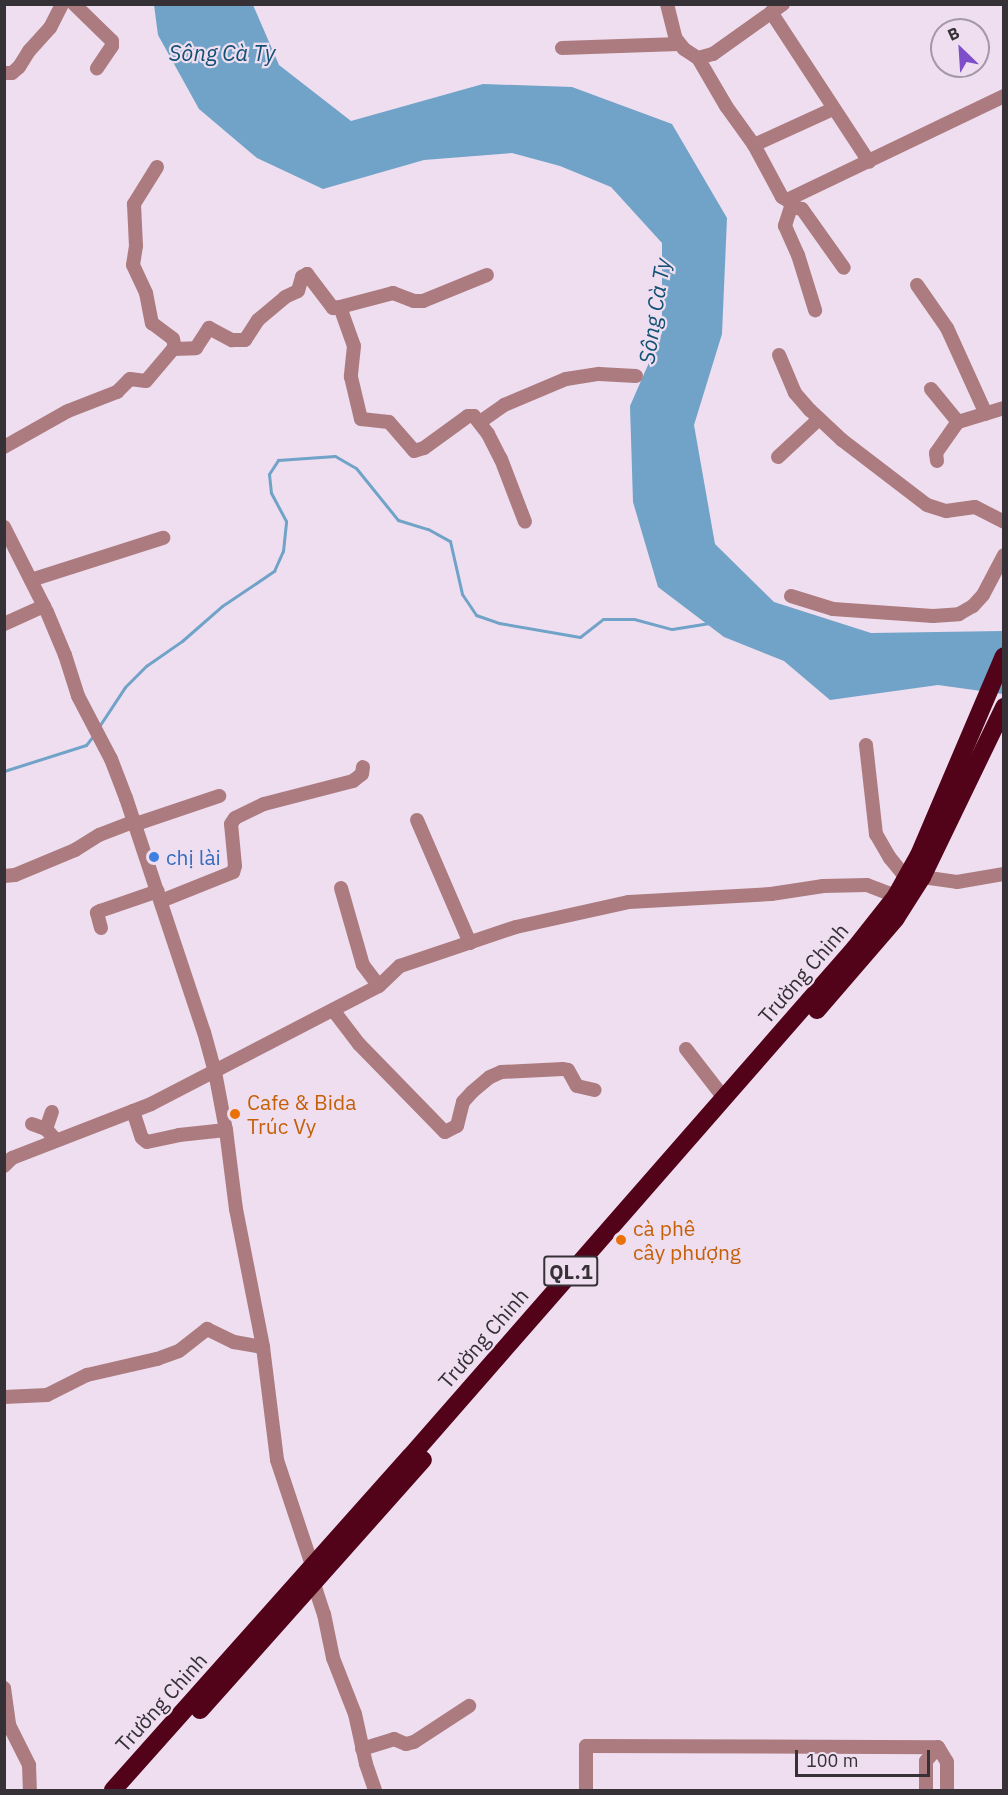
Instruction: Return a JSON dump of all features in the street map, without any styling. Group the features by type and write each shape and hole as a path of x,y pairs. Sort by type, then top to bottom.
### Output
{"highway":[{"name":"Trường Chinh","path":"128,1791 314,1584 608,1246 863,960 897,918 1004,656"},
{"name":"Trường Chinh","path":"113,1791 724,1098 855,948 896,896 914,878 993,733 1004,707"}],"street":[{"path":"4,74 12,73 19,67 29,51 50,28 62,4"},
{"path":"74,4 112,41 112,46 97,68"},
{"path":"667,4 671,26 679,44 698,58 726,106 754,145 782,197 802,209 844,268"},
{"path":"698,58 713,54 783,4"},
{"path":"771,12 869,162"},
{"path":"562,48 679,44"},
{"path":"790,203 1004,96"},
{"path":"754,145 833,109"},
{"path":"157,167 134,204 136,246 133,266 146,293 152,323 172,339 175,348"},
{"path":"790,203 785,226 798,255 815,310"},
{"path":"4,447 68,411 117,393 130,379 146,381 175,348 198,347 211,328 232,340 245,340 258,320 285,297 298,291 305,274 312,277 333,308 393,293 414,301 423,301 487,275"},
{"path":"917,285 947,328 986,414"},
{"path":"340,307 354,346 351,377 361,419 389,422 414,451 424,448 468,417 474,416 480,422 501,459 525,522"},
{"path":"779,355 795,393 819,419 842,440 927,505 946,511 975,507 1004,522"},
{"path":"480,422 504,405 566,379 598,374 636,376"},
{"path":"931,389 958,422"},
{"path":"937,461 936,453 958,422 1004,408"},
{"path":"778,457 819,419"},
{"path":"4,527 44,606 65,655 78,696 111,759 160,896 215,1072 226,1130 236,1209 263,1347 278,1460 312,1565 314,1584 324,1614 333,1658 355,1714 362,1749 375,1791"},
{"path":"31,580 163,538"},
{"path":"791,596 833,609 933,616 959,615 973,606 983,595 1004,555"},
{"path":"4,624 44,606"},
{"path":"866,745 876,834 885,852 914,878 957,882 1004,874"},
{"path":"101,928 97,913 100,911 160,896 233,873 235,866 231,824 235,818 264,804 353,781 362,774 363,766"},
{"path":"4,876 15,875 75,850 99,835 219,796"},
{"path":"417,820 470,943"},
{"path":"4,1167 9,1160 133,1111 215,1072 379,986 400,966 516,927 630,902 771,894 854,884 896,896"},
{"path":"341,888 363,965 379,986"},
{"path":"333,1010 359,1044 445,1132 458,1126 463,1102 472,1092 490,1077 501,1072 563,1069 568,1070 578,1086 595,1090"},
{"path":"686,1049 724,1098"},
{"path":"133,1111 142,1138 147,1142 179,1135 226,1130"},
{"path":"46,1129 52,1112"},
{"path":"32,1124 46,1129 56,1140"},
{"path":"4,1398 47,1395 87,1375 157,1359 178,1351 207,1329 234,1342 263,1347"},
{"path":"4,1688 6,1719 29,1766 30,1791"},
{"path":"362,1749 394,1739 406,1744 414,1742 469,1706"},
{"path":"586,1791 586,1746 938,1747"},
{"path":"926,1791 926,1761 938,1747"},
{"path":"938,1747 947,1762 947,1791"}],"water":[{"name":"Sông Cà Ty","path":"154,5 253,5 279,65 351,121 483,84 572,87 672,124 727,218 722,334 694,425 715,544 774,602 871,633 1003,631 1003,694 938,685 830,700 784,661 724,637 658,587 633,502 630,406 662,333 662,243 611,187 560,166 512,153 424,160 323,189 257,158 199,109 158,35"}],"waterway":[{"path":"98,728 125,687 146,666 182,641 222,606 274,571 283,551 286,521 271,493 269,474 278,460 335,456 356,468 398,520 428,529 450,541 462,594 476,615 499,623 580,637 603,619 634,619 672,629 710,623"},
{"path":"4,771 86,745 93,736"}],"place":[{"name":"chị lài","path":"154,857"},
{"name":"Cafe & Bida Trúc Vy","path":"235,1114"},
{"name":"cà phê cây phượng","path":"621,1240"}]}
